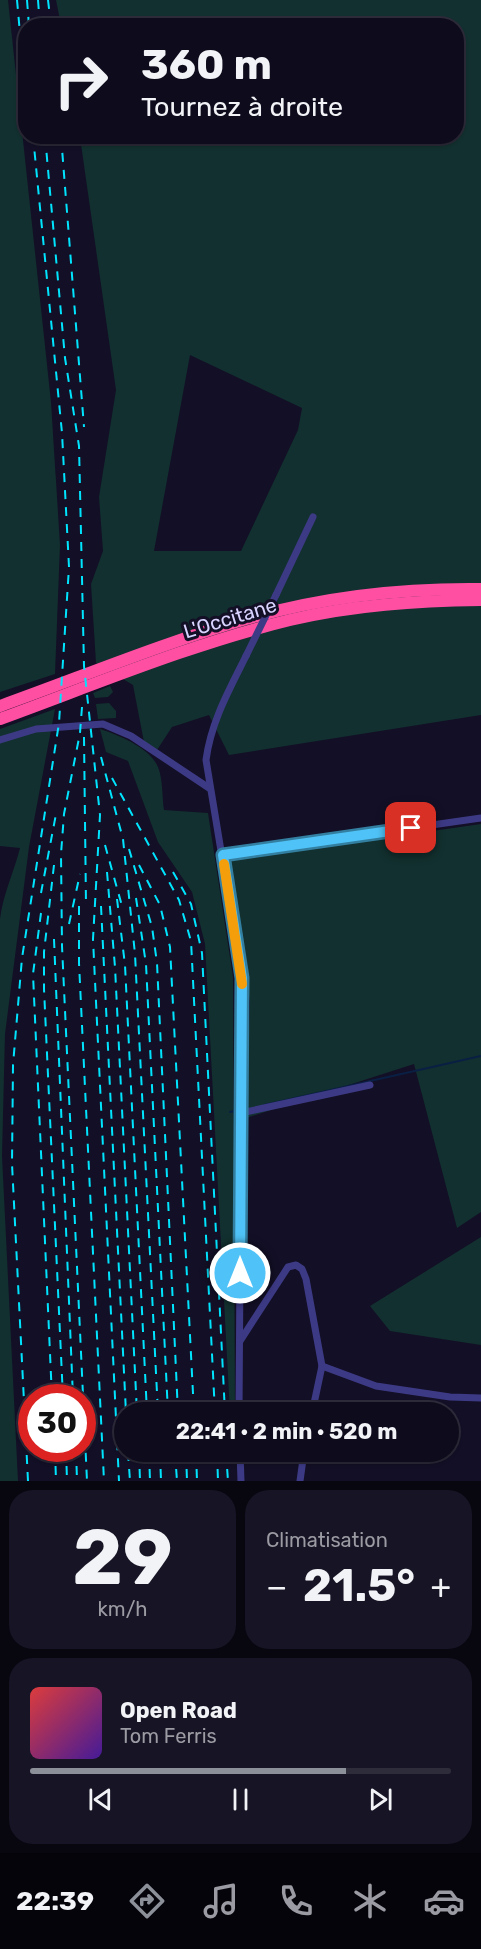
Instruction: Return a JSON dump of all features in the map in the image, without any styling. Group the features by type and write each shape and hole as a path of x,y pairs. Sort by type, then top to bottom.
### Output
{"highway":[{"name":"L'Occitane","path":"0,706 190,637 269,613 369,594 435,588 481,589"},
{"name":"L'Occitane","path":"0,719 193,648 292,620 400,603 481,600"}],"street":[{"path":"239,1402 242,978 206,760 209,738 313,517"},
{"path":"0,740 36,729 103,724 131,736 209,788"},
{"path":"223,855 481,818"},
{"path":"241,1113 370,1085"},
{"path":"240,1341 288,1267 296,1265 302,1269 306,1279 322,1366 314,1402"},
{"path":"322,1366 376,1386 450,1397 481,1398"},
{"path":"240,1462 241,1481"},
{"path":"300,1481 303,1462"}],"green space":[{"path":"0,0 8,0 18,93 18,144 23,144 51,402 60,545 55,674 0,692"},
{"path":"56,0 481,0 481,715 229,755 209,715 172,727 157,750 144,742 133,685 96,663 91,584 103,551 99,497 116,390 81,144 464,144 464,18 60,18","holes":["190,355 302,408 298,430 241,551 154,551"]},
{"path":"110,686 113,692 108,697 95,698 93,693"},
{"path":"109,703 116,711 116,718 98,719 96,704"},
{"path":"55,709 29,847 5,1034 2,1156 18,1481 0,1481 0,919 20,848 0,846 0,729"},
{"path":"100,729 133,743 154,760 161,777 164,810 208,813 233,977 235,1402 229,1402 205,944 192,892 158,842 128,761 106,752"},
{"path":"481,824 481,1212 457,1228 414,1064 246,1118 250,1002 229,860"},
{"path":"481,1237 481,1345 390,1331 370,1306"}],"waterway":[{"path":"264,1105 481,1056"},
{"path":"230,1112 238,1110"}],"railway":[{"path":"17,0 19,18"},
{"path":"27,0 28,18"},
{"path":"38,0 39,18"},
{"path":"48,0 50,18"},
{"path":"28,1481 12,1164 13,1065 22,958 59,723 69,567 62,433 34,144"},
{"path":"46,144 65,358 79,446 84,666 100,815 93,939 119,1481"},
{"path":"62,144 84,427"},
{"path":"82,707 80,733 64,814 61,854 62,946 87,1481"},
{"path":"84,737 86,905"},
{"path":"101,757 123,839 135,954 157,1402"},
{"path":"112,778 179,900 191,941 214,1402"},
{"path":"41,893 56,814"},
{"path":"105,845 122,906"},
{"path":"129,849 152,927 157,963 177,1402"},
{"path":"54,865 44,952 44,989 62,1384"},
{"path":"139,865 160,905 170,947 193,1402"},
{"path":"107,872 115,967 136,1402"},
{"path":"173,872 191,904 202,953 224,1402"},
{"path":"69,924 80,874"},
{"path":"136,898 146,964 167,1402"},
{"path":"117,899 125,965 146,1402"},
{"path":"79,906 79,963 104,1481"},
{"path":"101,906 125,1402"},
{"path":"41,913 33,974 51,1384"},
{"path":"54,939 72,1384"},
{"path":"55,1462 56,1481"},
{"path":"66,1462 67,1481"},
{"path":"76,1462 77,1481"},
{"path":"129,1462 130,1481"},
{"path":"139,1462 140,1481"},
{"path":"149,1462 150,1481"},
{"path":"160,1462 161,1481"},
{"path":"176,1462 177,1481"},
{"path":"186,1462 187,1481"},
{"path":"196,1462 197,1481"},
{"path":"217,1462 218,1481"},
{"path":"227,1462 228,1481"}],"slow traffic":[{"path":"224,864 242,984"}],"route":[{"path":"240,1273 242,978 223,855 411,828"}]}
